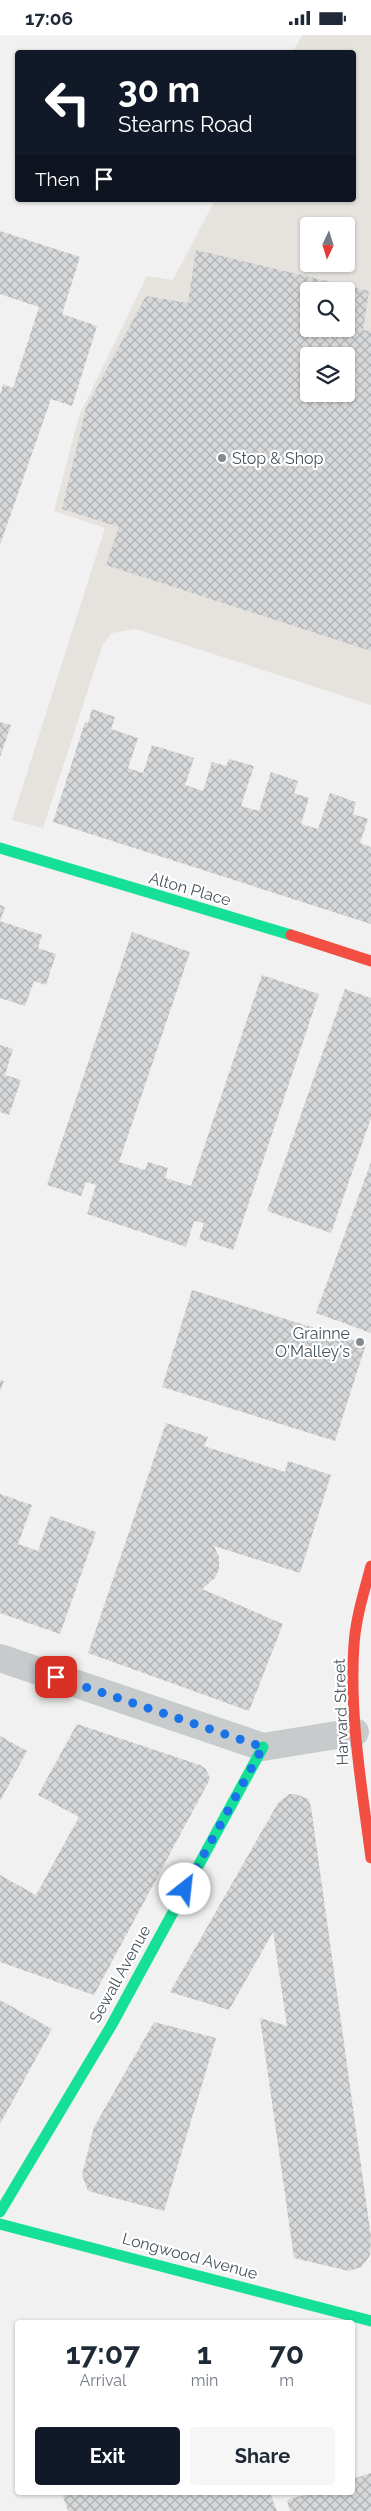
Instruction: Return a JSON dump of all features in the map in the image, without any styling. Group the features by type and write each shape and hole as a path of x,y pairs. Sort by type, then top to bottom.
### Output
{"street":[{"name":"Alton Place","path":"0,848 308,940 371,961"},
{"name":"Harvard Street","path":"371,1566 359,1608 354,1645 355,1732 371,1858"},
{"path":"0,1658 263,1747 355,1732"},
{"name":"Sewall Avenue","path":"0,2212 111,2026 263,1747"},
{"name":"Longwood Avenue","path":"0,2224 371,2321"}],"shaded area":[{"name":"Stop & Shop","path":"302,35 371,35 371,705 136,629 112,633 103,644 43,828 12,820 105,528 54,511 79,416 147,276 173,280 214,202 356,202 356,50 294,50"}],"building":[{"path":"0,231 80,257 62,314 97,326 72,406 51,399 0,545 0,395 3,384 13,388 39,307 0,294"},
{"name":"Stop & Shop","path":"196,250 331,282 300,282 300,337 355,337 355,288 369,291 363,330 371,331 371,651 106,565 119,527 62,509 86,408 146,296 188,303"},
{"path":"92,709 115,717 111,729 138,738 128,768 143,773 152,745 194,758 185,785 203,791 212,762 226,766 229,759 254,766 241,806 259,811 271,772 298,781 294,793 309,798 301,824 318,829 330,793 356,802 353,814 368,819 360,843 371,847 371,924 53,822 85,722 88,723"},
{"path":"0,722 11,725 0,757"},
{"path":"0,905 5,907 0,921"},
{"path":"0,921 42,935 38,948 56,954 46,985 34,981 25,1006 0,998"},
{"path":"132,932 190,952 119,1162 145,1170 148,1162 168,1168 165,1178 191,1186 262,975 319,994 233,1250 199,1239 204,1223 194,1221 186,1247 87,1214 96,1185 86,1182 81,1196 47,1185"},
{"path":"345,989 371,998 371,1118 331,1233 267,1211"},
{"path":"0,1045 13,1049 5,1075 21,1080 9,1115 0,1112"},
{"path":"371,1162 371,1333 316,1313"},
{"path":"192,1290 366,1344 335,1441 162,1387"},
{"path":"0,1380 4,1381 0,1392"},
{"path":"166,1423 208,1437 204,1446 285,1472 288,1461 331,1475 300,1573 214,1546 219,1557 219,1569 215,1578 202,1589 283,1624 249,1711 88,1653"},
{"path":"0,1494 32,1505 18,1544 38,1551 50,1516 96,1532 60,1634 0,1613"},
{"path":"77,1724 200,1765 206,1769 210,1779 94,1995 0,1962 0,1875 36,1895 79,1817 38,1795"},
{"path":"0,1736 27,1751 0,1801"},
{"path":"289,1794 296,1794 308,1799 311,1807 371,2237 370,2255 361,2267 349,2271 294,2258 260,2018 287,2026 273,1932 229,2010 170,1992 278,1803"},
{"path":"0,2000 52,2029 0,2124"},
{"path":"154,2022 216,2038 164,2211 88,2191 82,2175 94,2127"},
{"path":"371,2473 371,2511 290,2511 287,2500 304,2495 355,2495 355,2478"},
{"path":"63,2495 271,2495 277,2511 68,2511"}],"traffic: fast":[{"path":"0,848 291,935"},
{"path":"0,2212 111,2026 263,1747"},
{"path":"0,2224 371,2321"}],"traffic: jam":[{"path":"291,935 371,961"},
{"path":"371,1566 357,1624 353,1671 357,1752 371,1858"}],"place":[{"name":"Stop & Shop","path":"222,458"},
{"name":"Grainne O'Malley's","path":"360,1342"}],"route":[{"path":"56,1677 263,1747 185,1889"}]}
